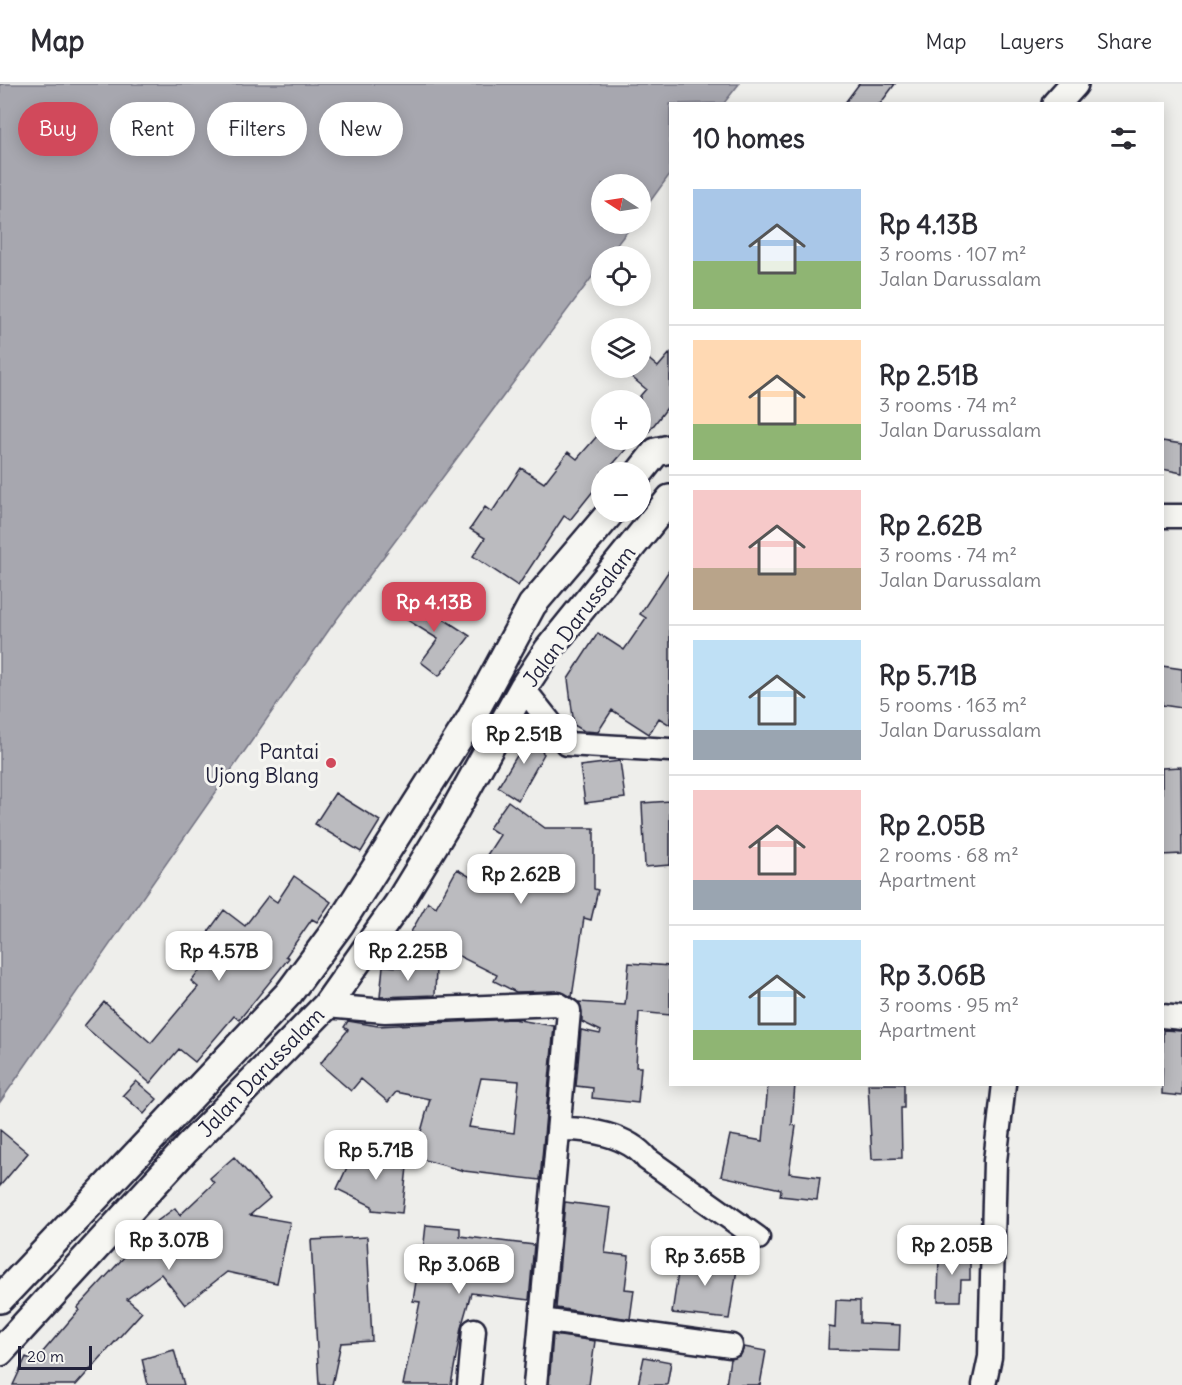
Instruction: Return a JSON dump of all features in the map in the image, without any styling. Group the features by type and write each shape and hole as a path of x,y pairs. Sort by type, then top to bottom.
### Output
{"street":[{"path":"1058,102 1074,84"},
{"name":"Jalan Darussalam","path":"0,1352 186,1149 326,1006 404,894 451,817 523,688 549,650 669,500"},
{"path":"1164,516 1182,516"},
{"name":"Jalan Darussalam","path":"0,1299 290,993 340,924 470,720 532,605 603,522"},
{"path":"523,688 567,744 669,750"},
{"path":"326,1006 385,1011 558,1004 566,1007 570,1018 535,1385"},
{"path":"1164,1016 1182,1018"},
{"path":"984,1385 990,1357 995,1161 1004,1086"},
{"path":"559,1129 601,1134 640,1150 647,1159 758,1238"},
{"path":"541,1320 731,1346"},
{"path":"469,1385 474,1330"}],"shaded area":[{"path":"0,84 739,84 725,102 669,102 669,175 651,200 651,174 591,174 591,234 625,234 616,246 591,246 591,278 331,627 0,1102"}],"building":[{"path":"859,84 895,84 882,102 846,102"},
{"path":"669,354 669,405 651,429 651,390 645,390 633,378 651,378 651,361 658,367"},
{"path":"1164,441 1182,444 1182,473 1164,469"},
{"path":"591,443 591,450 625,450 615,462 591,462 591,494 570,520 564,516 518,586 473,556 485,538 470,529 485,507 492,512 521,468 544,483 568,452 577,459"},
{"path":"669,570 669,724 659,718 649,734 612,710 598,732 584,731 574,725 568,679 598,633 624,650 646,618 640,614"},
{"path":"405,594 470,636 439,676 421,662 438,639 393,611"},
{"path":"1164,666 1182,669 1182,708 1164,705"},
{"path":"535,726 548,742 542,752 544,754 518,800 498,787"},
{"path":"620,761 625,798 585,803 580,766"},
{"path":"1181,767 1182,854 1164,855 1164,768"},
{"path":"335,793 380,821 361,852 315,824"},
{"path":"508,801 545,828 594,828 594,889 598,890 591,920 584,918 572,997 557,991 516,992 494,981 497,975 411,932 428,902 436,907 457,869 472,878 500,835 489,828"},
{"path":"669,801 669,865 645,867 642,803"},
{"path":"294,876 331,902 317,922 312,919 286,956 289,958 239,1020 234,1016 195,1062 179,1049 150,1083 84,1026 104,1002 151,1043 198,987 191,981 222,942 208,932 224,910 245,926 268,896 277,902"},
{"path":"629,963 669,966 669,1015 639,1012 636,1067 641,1067 638,1103 592,1098 593,1088 576,1086 581,1030 600,1034 601,1031 582,1022 579,1002 625,1005"},
{"path":"383,966 436,969 435,995 380,997"},
{"path":"513,1019 554,1026 540,1180 464,1171 414,1157 430,1099 396,1092 388,1102 361,1079 351,1091 320,1064 348,1030 344,1027 348,1021 378,1026","holes":["481,1078 519,1081 514,1133 469,1127"]},
{"path":"1164,1030 1182,1031 1182,1096 1162,1094"},
{"path":"136,1081 157,1099 144,1114 123,1095"},
{"path":"768,1086 795,1086 792,1125 796,1126 789,1173 820,1177 817,1200 780,1196 781,1189 721,1176 730,1135 763,1141"},
{"path":"868,1086 904,1086 904,1108 901,1108 902,1158 872,1159"},
{"path":"0,1130 28,1153 0,1186"},
{"path":"379,1147 407,1167 402,1213 372,1210 372,1206 337,1189 355,1150 372,1157"},
{"path":"234,1157 270,1198 250,1215 290,1222 277,1283 227,1272 185,1305 161,1274 127,1299 142,1312 76,1385 13,1385 26,1357 35,1361 79,1310 77,1308 127,1254 122,1247 175,1208 180,1215 214,1183 210,1178"},
{"path":"565,1202 611,1208 605,1253 629,1256 625,1289 634,1290 630,1319 556,1308"},
{"path":"426,1225 460,1228 460,1236 534,1245 529,1300 471,1293 461,1328 451,1385 403,1385 420,1302 413,1301 418,1269 421,1269"},
{"path":"367,1237 372,1341 341,1343 332,1385 319,1385 311,1240"},
{"path":"681,1253 738,1263 729,1319 672,1313"},
{"path":"939,1255 970,1256 970,1280 961,1280 960,1301 938,1301"},
{"path":"836,1300 860,1301 860,1323 900,1325 899,1351 828,1349 829,1327 835,1328"},
{"path":"553,1335 595,1341 589,1385 549,1385"},
{"path":"744,1347 766,1351 760,1385 726,1385 730,1359 741,1355"},
{"path":"174,1350 184,1385 148,1385 142,1359"},
{"path":"644,1357 671,1362 667,1385 638,1385"}],"place":[{"name":"Pantai Ujong Blang","path":"331,763"}]}
